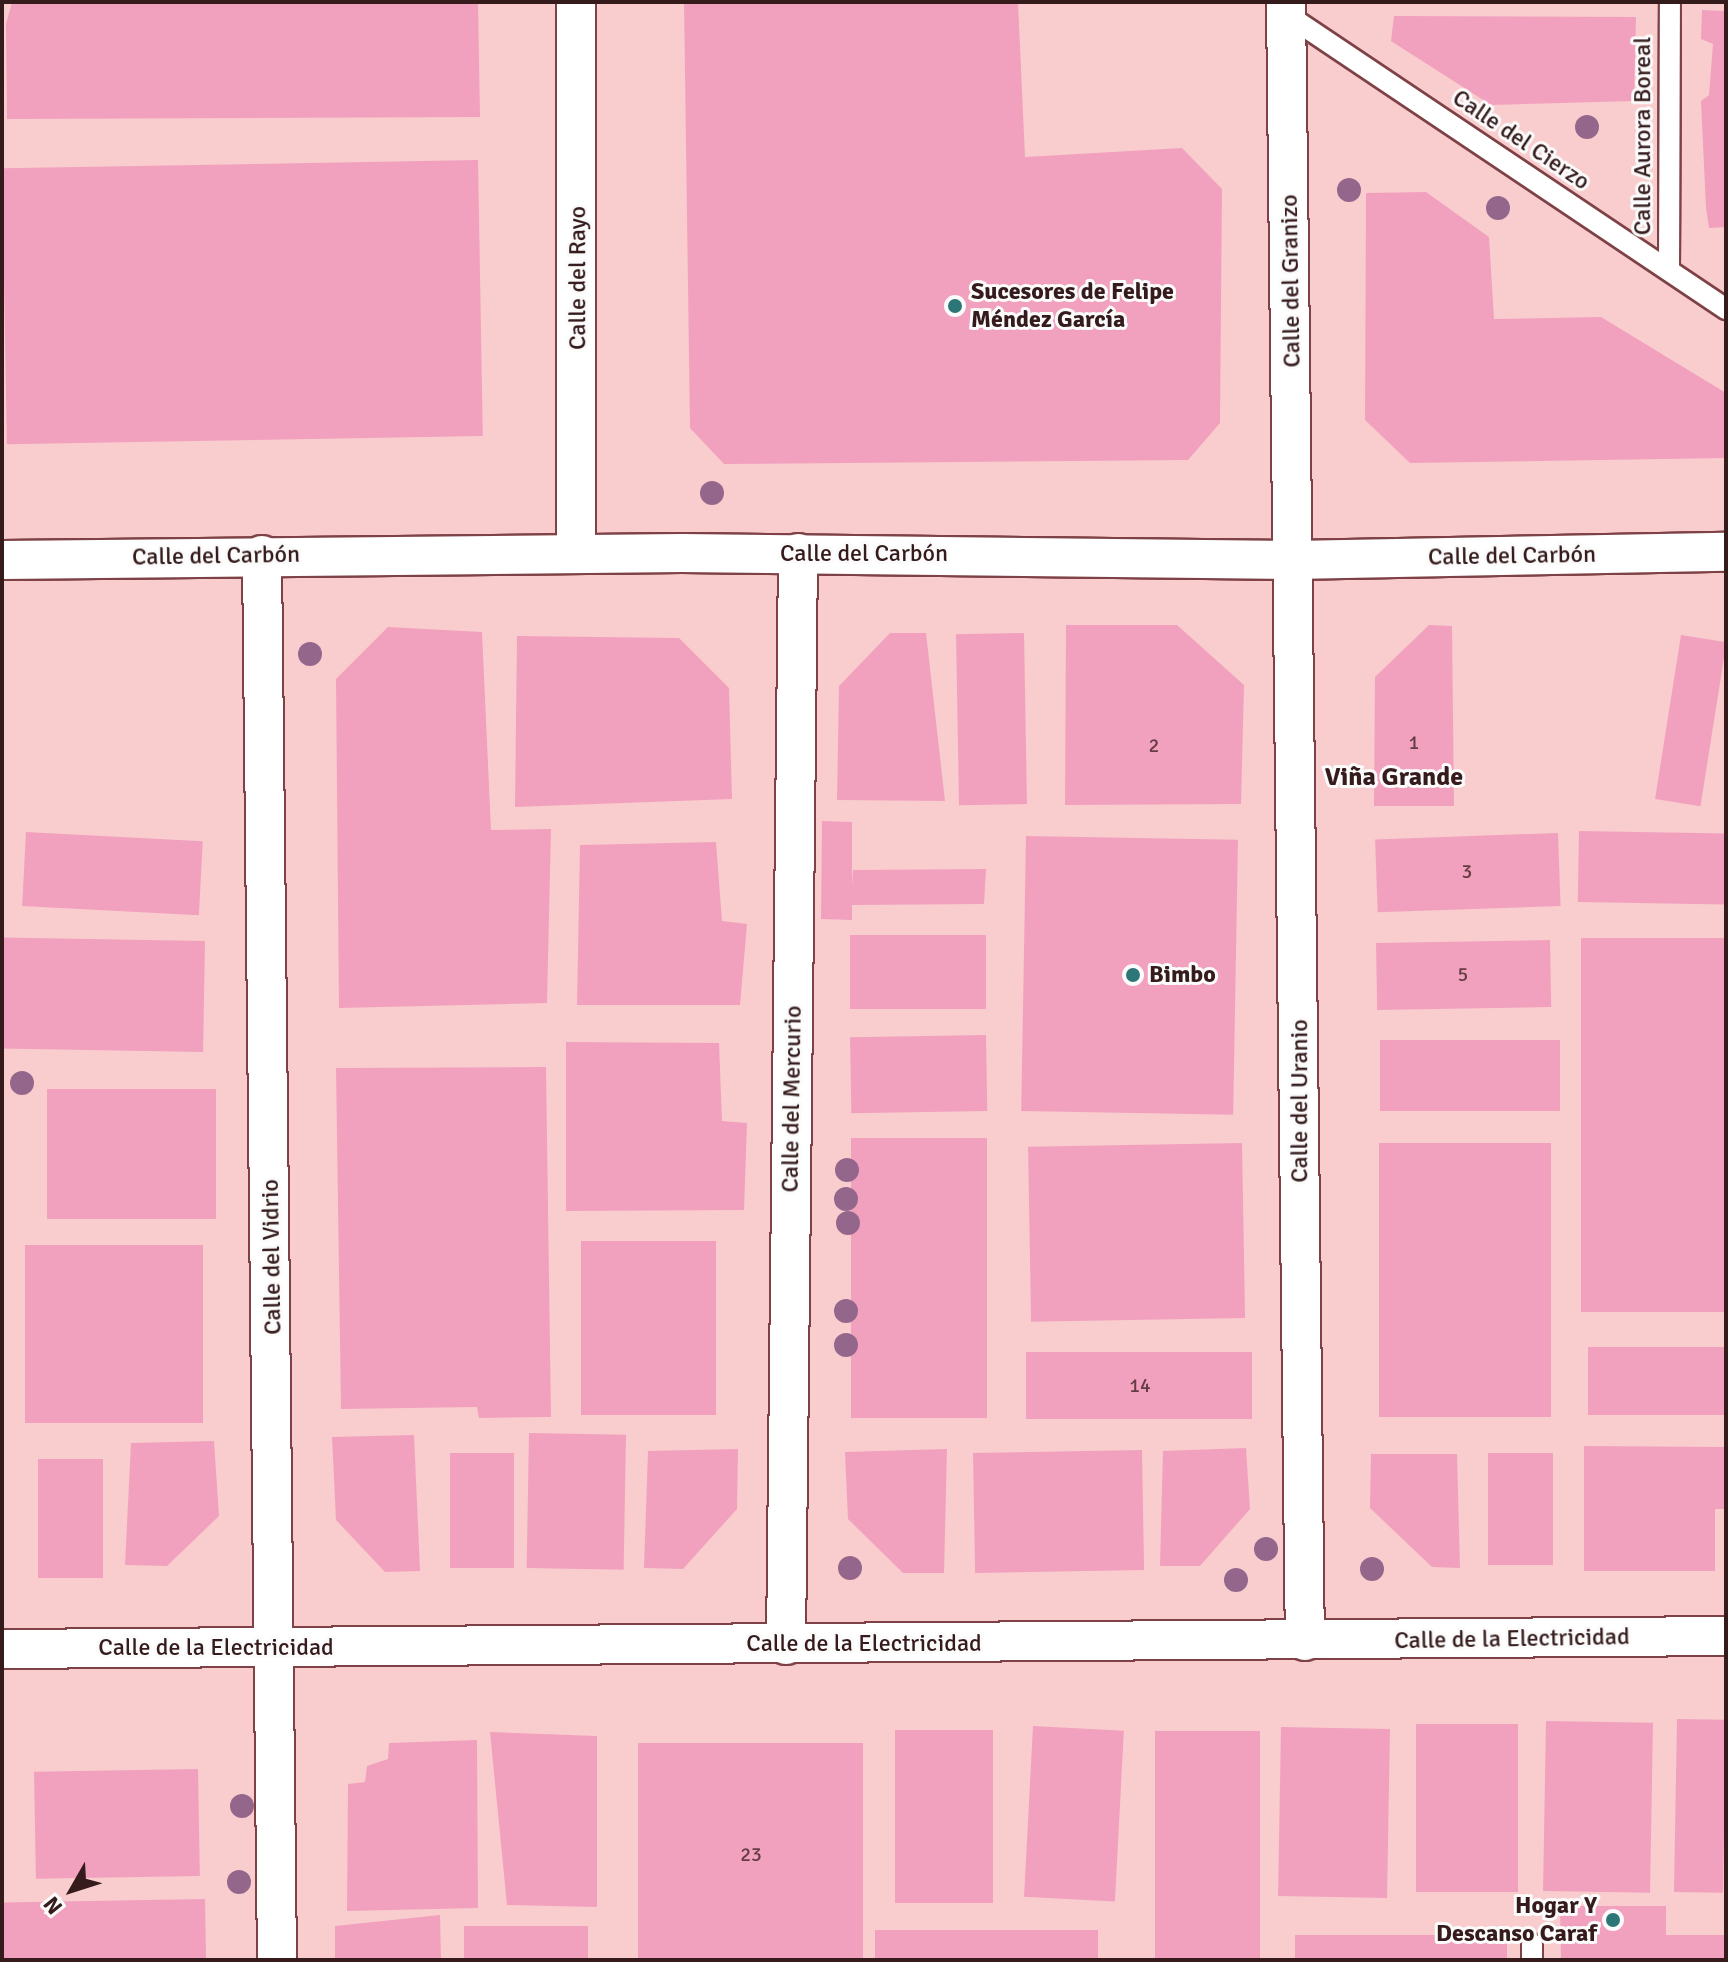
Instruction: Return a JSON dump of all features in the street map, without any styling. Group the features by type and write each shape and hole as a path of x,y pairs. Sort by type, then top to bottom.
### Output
{"street":[{"name":"Calle del Rayo","path":"576,2 576,554"},
{"name":"Calle del Granizo","path":"1286,8 1293,560"},
{"name":"Calle del Carbón","path":"2,560 262,555 798,553 1293,560 1726,552"},
{"name":"Calle del Mercurio","path":"786,1645 798,553"},
{"name":"Calle del Vidrio","path":"262,555 277,1648 277,1960"},
{"name":"Calle del Uranio","path":"1293,560 1305,1641"},
{"name":"Calle de la Electricidad","path":"2,1649 1726,1636"}],"lane":[{"name":"Calle Aurora Boreal","path":"1669,270 1670,2"},
{"name":"Calle del Cierzo","path":"1286,8 1726,309"}],"building":[{"path":"12,2 478,2 480,117 7,119 6,24"},
{"name":"Sucesores de Felipe Méndez García","path":"684,2 1018,2 1025,157 1182,148 1222,189 1220,423 1188,460 724,464 690,428"},
{"path":"1702,10 1726,11 1726,227 1709,228 1706,208 1701,101 1709,95 1713,44 1701,39"},
{"path":"1394,16 1636,17 1634,101 1491,105 1391,41"},
{"path":"478,160 483,436 7,444 2,168"},
{"path":"1426,192 1489,237 1494,319 1601,317 1726,393 1726,458 1410,463 1365,420 1366,193"},
{"path":"1066,625 1177,625 1244,685 1241,804 1065,805"},
{"path":"1429,625 1452,626 1454,806 1374,806 1375,677"},
{"path":"388,627 482,632 491,830 551,829 547,1003 339,1008 336,679"},
{"path":"890,633 926,633 945,801 837,800 839,686"},
{"path":"1024,633 1027,804 959,805 956,634"},
{"path":"1681,635 1726,642 1700,806 1655,799"},
{"path":"517,636 679,638 729,688 732,799 515,807"},
{"path":"822,821 852,822 852,887 853,870 986,869 984,904 852,905 852,920 821,919"},
{"path":"1579,831 1726,834 1725,905 1578,902"},
{"path":"26,832 203,841 199,915 22,906"},
{"path":"1558,833 1561,906 1378,912 1375,839"},
{"name":"Bimbo","path":"1026,836 1238,840 1233,1115 1021,1111"},
{"path":"716,842 722,921 747,924 740,1005 577,1005 580,845"},
{"path":"850,935 986,935 986,1009 850,1009"},
{"path":"2,937 205,941 203,1052 2,1048"},
{"path":"1581,938 1726,938 1726,1312 1581,1312"},
{"path":"1550,940 1551,1007 1377,1010 1376,943"},
{"path":"986,1035 987,1111 851,1113 850,1037"},
{"path":"1380,1040 1560,1040 1560,1111 1380,1111"},
{"path":"566,1042 719,1043 722,1121 747,1123 744,1210 566,1211"},
{"path":"546,1067 551,1417 479,1418 477,1407 341,1409 336,1068"},
{"path":"47,1089 216,1089 216,1219 47,1219"},
{"path":"851,1138 987,1138 987,1418 851,1418"},
{"path":"1242,1143 1245,1318 1031,1322 1028,1147"},
{"path":"1379,1143 1551,1143 1551,1417 1379,1417"},
{"path":"581,1241 716,1241 716,1415 581,1415"},
{"path":"25,1245 203,1245 203,1423 25,1423"},
{"path":"1588,1347 1726,1347 1726,1415 1588,1415"},
{"path":"1026,1352 1252,1352 1252,1419 1026,1419"},
{"path":"529,1433 626,1435 624,1570 527,1568"},
{"path":"414,1435 420,1571 385,1572 336,1520 332,1437"},
{"path":"214,1441 219,1516 167,1566 125,1565 131,1443"},
{"path":"1584,1446 1726,1447 1726,1509 1715,1509 1715,1571 1584,1571"},
{"path":"1246,1448 1250,1509 1200,1566 1160,1566 1163,1451"},
{"path":"738,1449 737,1509 683,1569 644,1568 648,1451"},
{"path":"947,1449 944,1573 903,1573 848,1519 845,1452"},
{"path":"1142,1450 1144,1570 975,1573 973,1453"},
{"path":"450,1453 514,1453 514,1568 450,1568"},
{"path":"1488,1453 1553,1453 1553,1565 1488,1565"},
{"path":"1371,1454 1457,1454 1460,1568 1432,1567 1370,1508"},
{"path":"38,1459 103,1459 103,1578 38,1578"},
{"path":"1677,1719 1726,1720 1723,1893 1674,1892"},
{"path":"1546,1721 1653,1723 1650,1893 1543,1891"},
{"path":"1416,1724 1518,1724 1518,1892 1416,1892"},
{"path":"1033,1726 1124,1731 1115,1902 1024,1897"},
{"path":"1281,1727 1390,1729 1387,1898 1278,1896"},
{"path":"895,1730 993,1730 993,1903 895,1903"},
{"path":"1155,1731 1260,1731 1260,1960 1155,1960"},
{"path":"490,1732 597,1736 597,1907 507,1905"},
{"path":"477,1740 478,1908 347,1911 348,1784 365,1782 367,1766 388,1759 389,1743"},
{"path":"638,1743 863,1743 863,1960 638,1960"},
{"path":"198,1769 200,1876 36,1879 34,1772"},
{"path":"205,1899 206,1960 3,1960 2,1903"},
{"name":"Hogar Y Descanso Caraf","path":"1560,1906 1666,1906 1666,1935 1726,1935 1726,1960 1561,1960"},
{"path":"440,1915 441,1960 335,1960 335,1926"},
{"path":"464,1926 588,1926 588,1960 464,1960"},
{"path":"875,1930 1098,1930 1098,1960 875,1960"},
{"path":"1295,1935 1507,1935 1507,1960 1295,1960"}],"place":[{"name":"Sucesores de Felipe Méndez García","path":"955,306"},
{"name":"Bimbo","path":"1133,975"},
{"name":"Hogar Y Descanso Caraf","path":"1613,1920"}],"district":[{"name":"Viña Grande","path":"1394,778"}]}
